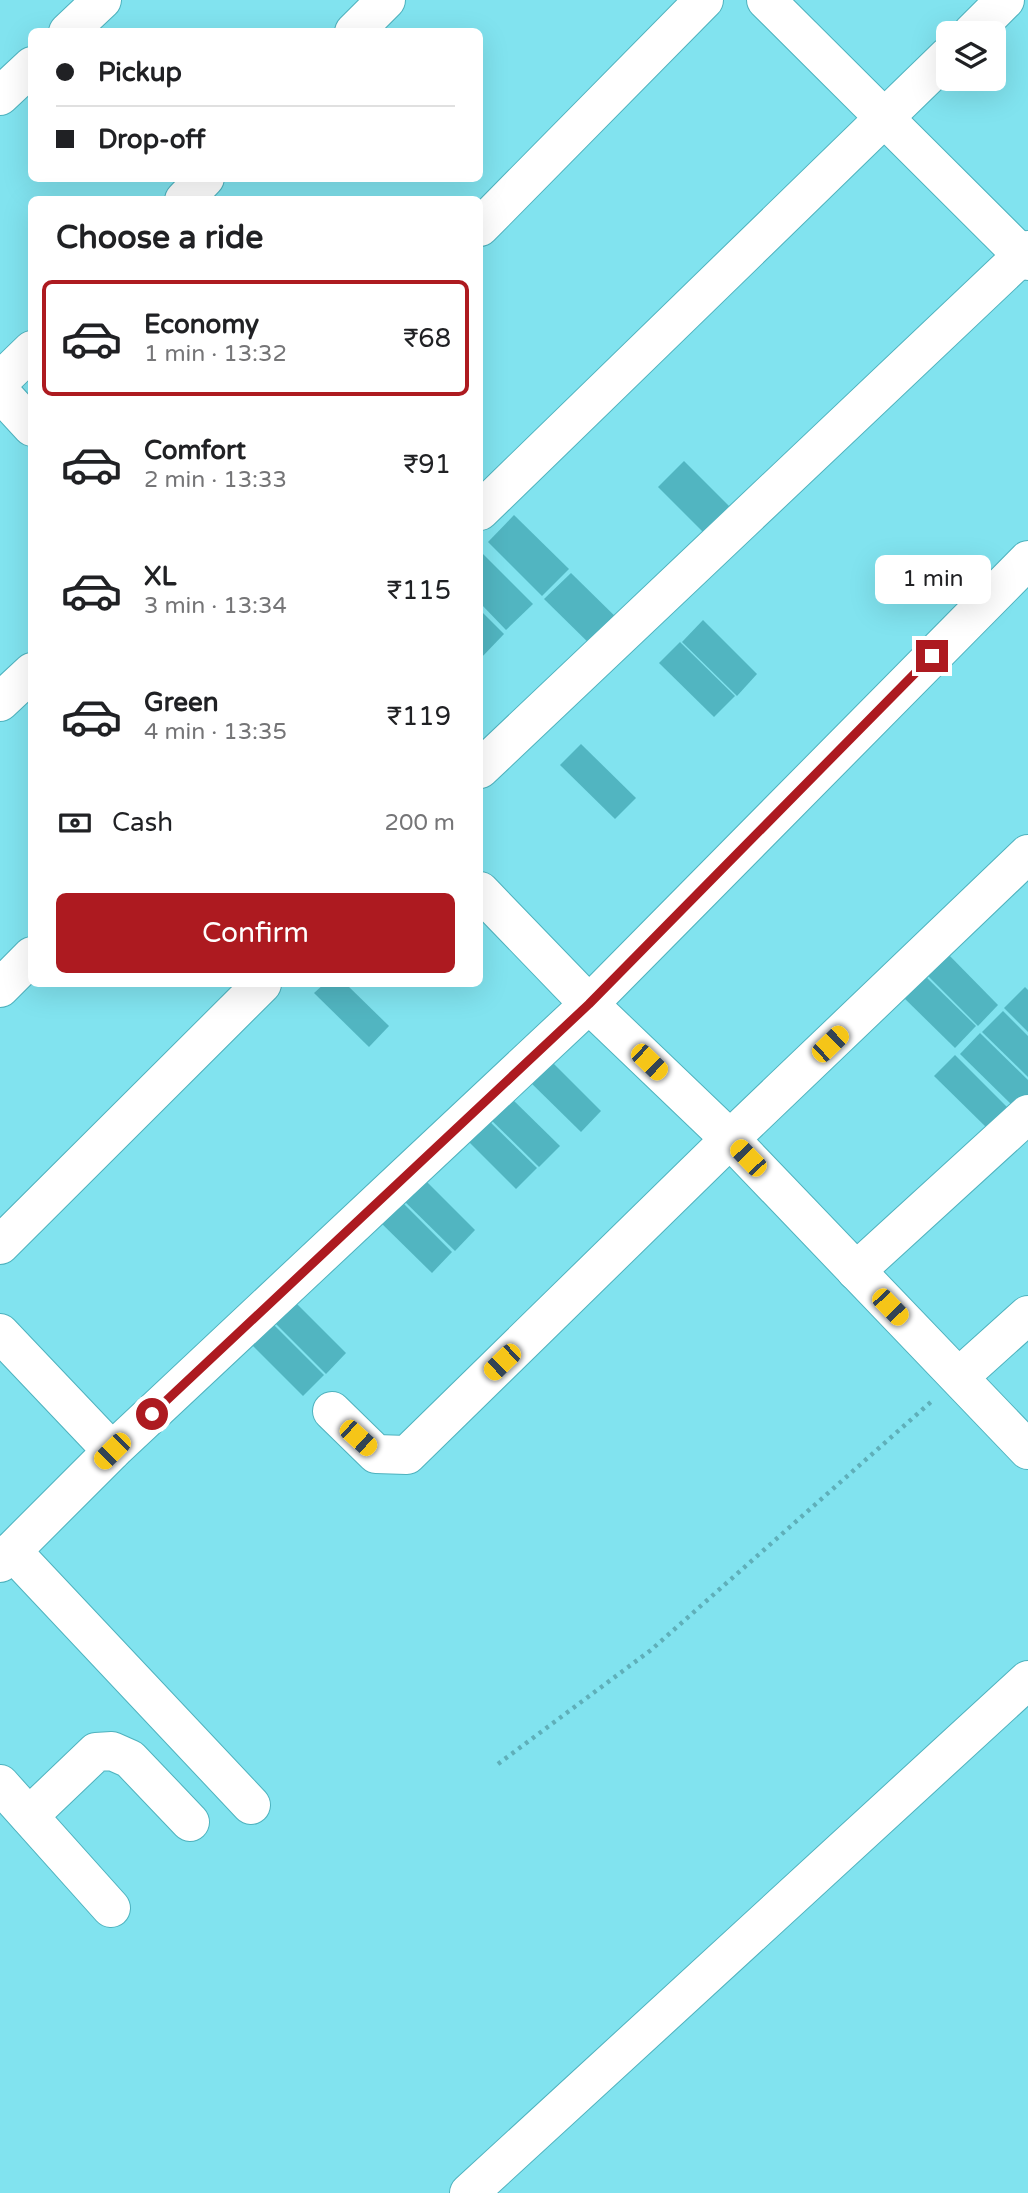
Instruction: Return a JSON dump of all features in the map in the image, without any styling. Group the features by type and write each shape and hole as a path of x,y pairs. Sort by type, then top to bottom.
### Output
{"street":[{"path":"72,28 102,0"},
{"path":"358,28 386,0"},
{"path":"483,224 704,0"},
{"path":"483,766 1026,256 766,0"},
{"path":"984,21 1005,0"},
{"path":"483,508 936,68"},
{"path":"0,96 28,70"},
{"path":"188,196 201,182"},
{"path":"0,381 28,354"},
{"path":"0,393 28,423"},
{"path":"251,1805 6,1557 112,1451 589,1004 1028,560"},
{"path":"0,702 28,676"},
{"path":"332,1411 376,1454 407,1455 730,1139 1028,854"},
{"path":"483,894 589,1004 730,1139 1028,1450"},
{"path":"0,988 28,960"},
{"path":"0,1245 259,987"},
{"path":"856,1271 1028,1114"},
{"path":"959,1377 1028,1315"},
{"path":"0,1333 112,1451"},
{"path":"468,2193 1028,1680"},
{"path":"29,1816 96,1752 112,1751 130,1759 190,1822"},
{"path":"0,1784 111,1909"}],"path":[{"path":"498,1764 651,1650 959,1377"}],"building":[{"path":"684,461 738,515 712,541 658,487"},
{"path":"514,515 569,569 542,596 488,542"},
{"path":"483,554 533,604 506,630 483,606"},
{"path":"571,573 625,626 598,652 544,599"},
{"path":"483,613 504,634 483,656"},
{"path":"703,620 757,674 737,696 682,642"},
{"path":"680,642 735,696 714,717 659,663"},
{"path":"581,744 636,798 615,819 560,765"},
{"path":"944,950 998,1005 978,1026 923,971"},
{"path":"921,972 976,1026 955,1048 900,994"},
{"path":"321,987 349,987 389,1026 369,1047 314,993"},
{"path":"1025,987 1028,990 1028,1032 1004,1008"},
{"path":"1003,1011 1028,1036 1028,1077 982,1032"},
{"path":"980,1033 1028,1080 1028,1095 1015,1108 960,1054"},
{"path":"955,1055 1009,1109 989,1130 934,1076"},
{"path":"547,1057 601,1111 581,1132 526,1078"},
{"path":"505,1092 560,1146 539,1167 484,1113"},
{"path":"482,1114 537,1168 516,1189 462,1135"},
{"path":"421,1176 475,1230 455,1251 400,1197"},
{"path":"398,1198 452,1252 432,1273 377,1219"},
{"path":"292,1299 346,1353 326,1374 271,1319"},
{"path":"269,1320 324,1375 303,1396 248,1341"}],"route":[{"path":"152,1414 589,1004 932,656"}]}
